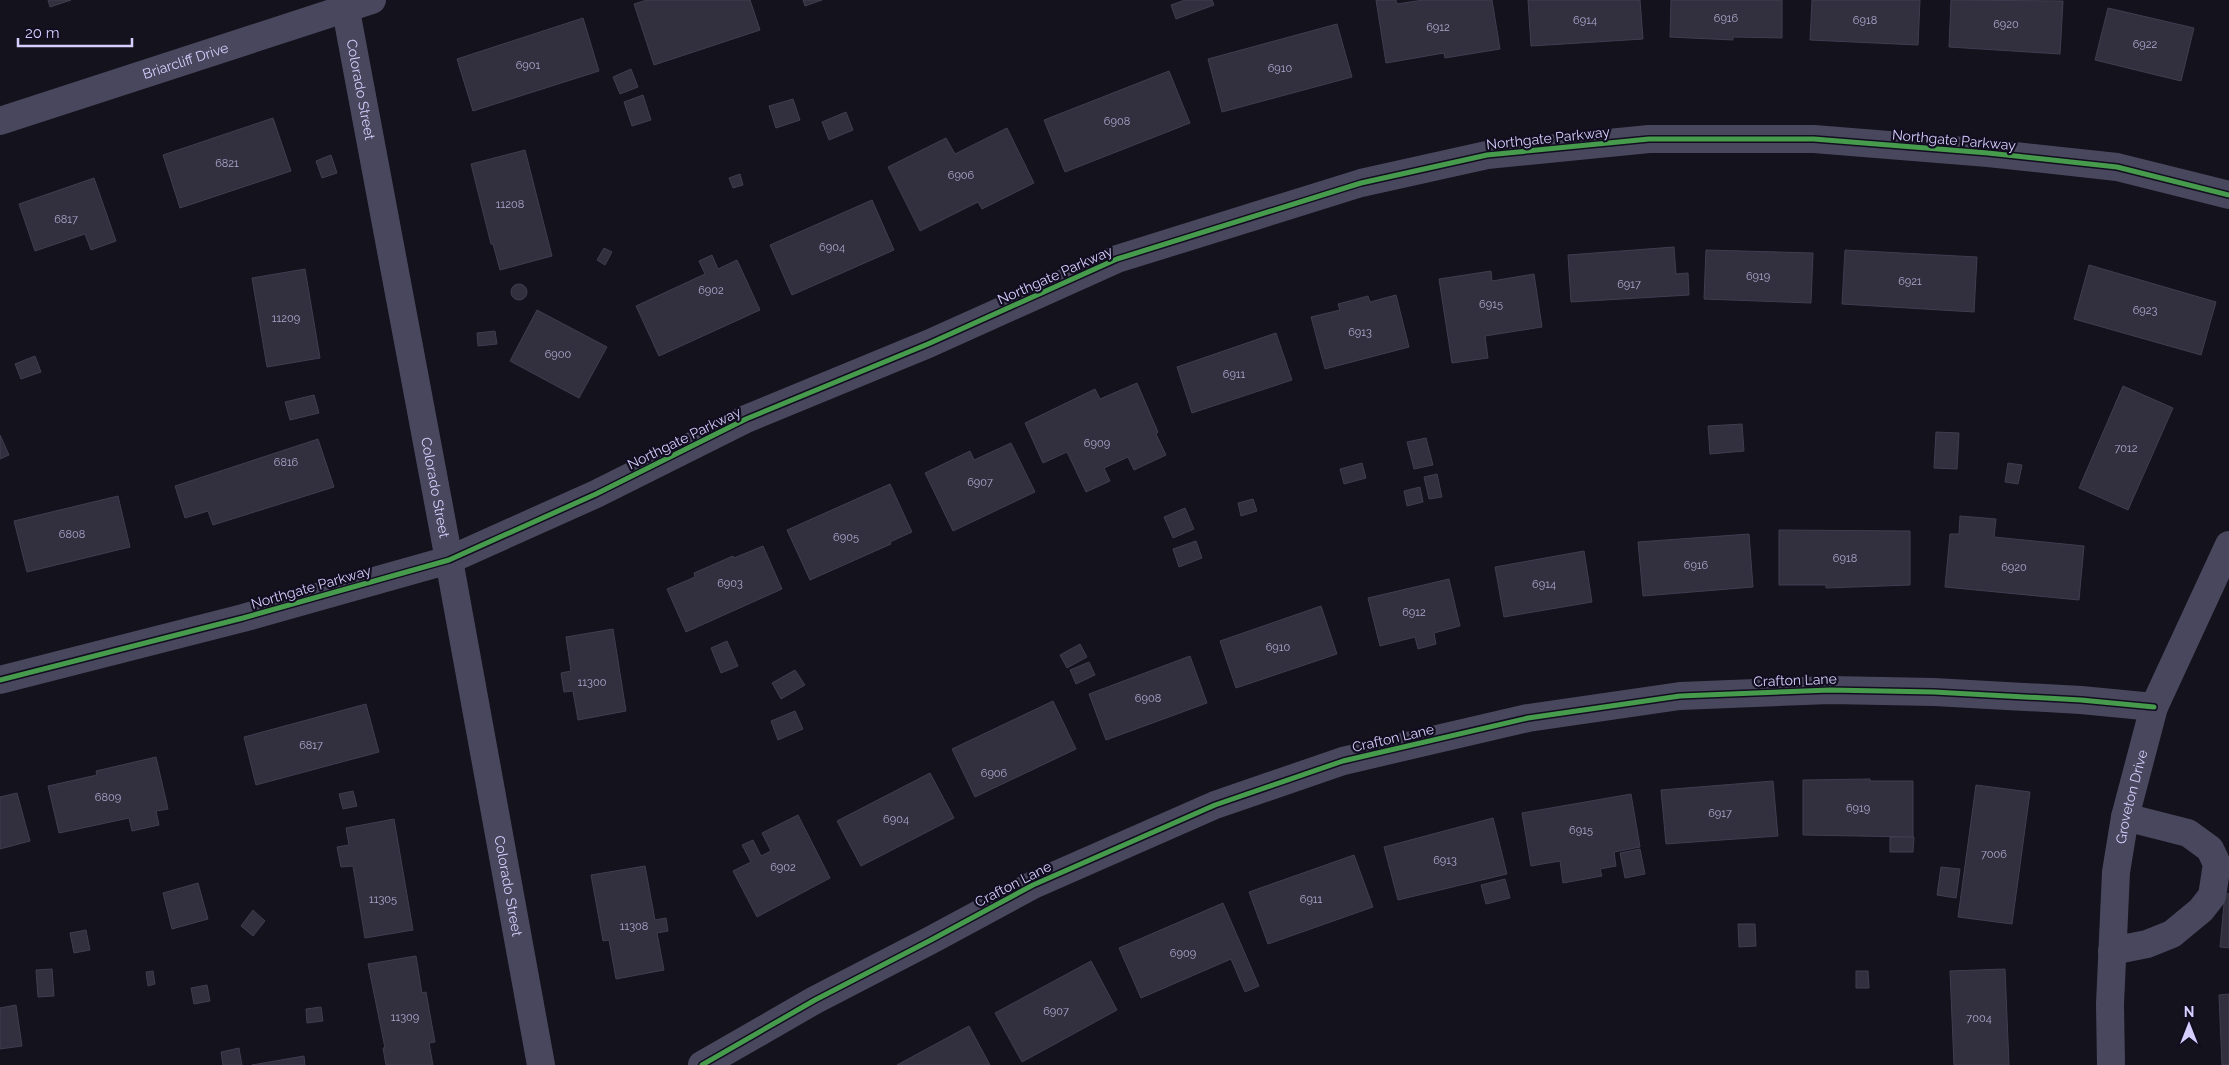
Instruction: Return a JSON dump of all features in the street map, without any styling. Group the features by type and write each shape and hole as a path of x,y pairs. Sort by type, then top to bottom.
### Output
{"street":[{"name":"Briarcliff Drive","path":"0,121 345,4 372,0"},
{"name":"Colorado Street","path":"345,4 541,1065"},
{"name":"Northgate Parkway","path":"0,680 243,618 449,560 596,494 746,419 928,344 1117,258 1361,183 1487,156 1649,139 1814,139 1988,153 2117,168 2229,195"},
{"name":"Groveton Drive","path":"2111,1065 2110,1004 2116,872 2125,817 2154,707 2229,545"},
{"name":"Crafton Lane","path":"702,1065 815,1000 1032,885 1215,805 1343,761 1528,718 1680,696 1830,690 1924,692 2080,700 2154,707"},
{"path":"2112,951 2147,944 2172,934 2201,910 2212,896 2217,864 2210,848 2188,833 2125,817"}],"building":[{"path":"48,0 71,0 50,7"},
{"path":"647,0 750,0 760,30 654,65 634,4"},
{"path":"803,0 822,0 805,6"},
{"path":"1185,0 1212,0 1214,5 1176,19 1171,5"},
{"path":"1376,0 1396,0 1397,4 1423,0 1492,0 1500,49 1445,58 1444,53 1386,63"},
{"path":"1528,0 1640,0 1643,39 1531,46"},
{"path":"1671,0 1782,0 1782,38 1733,37 1733,40 1670,37"},
{"path":"1812,0 1920,0 1918,45 1810,40"},
{"path":"1951,0 2063,1 2060,54 1949,47"},
{"path":"2108,8 2194,28 2181,81 2095,60"},
{"path":"583,18 599,71 473,111 457,59"},
{"path":"1337,24 1352,77 1222,112 1208,59"},
{"path":"631,69 638,87 620,94 613,77"},
{"path":"1169,71 1190,123 1065,172 1044,120"},
{"path":"643,95 651,120 632,126 624,102"},
{"path":"793,99 800,120 776,128 769,106"},
{"path":"846,112 853,130 829,140 822,122"},
{"path":"273,118 291,171 180,208 163,155"},
{"path":"1007,128 1034,183 982,209 978,202 920,231 888,167 946,138 955,154"},
{"path":"525,150 552,256 500,270 493,244 491,244 471,164"},
{"path":"331,155 337,173 322,178 316,161"},
{"path":"740,174 743,185 733,188 729,178"},
{"path":"94,178 116,241 91,250 85,234 35,251 19,204"},
{"path":"872,200 894,250 792,295 770,245"},
{"path":"1674,247 1676,274 1688,273 1689,295 1571,302 1568,255"},
{"path":"604,248 612,252 605,265 597,260"},
{"path":"1706,250 1813,253 1811,303 1704,299"},
{"path":"1845,250 1977,257 1974,312 1842,304"},
{"path":"712,255 718,269 737,260 760,310 659,356 636,306 705,274 699,261"},
{"path":"2089,265 2216,302 2201,355 2074,319"},
{"path":"305,269 320,358 267,367 252,278"},
{"path":"1491,271 1492,281 1534,274 1542,327 1485,336 1488,358 1452,363 1439,279"},
{"path":"519,284 527,292 519,300 511,292"},
{"path":"1396,295 1409,347 1325,369 1311,317 1340,310 1338,304 1368,296 1370,302"},
{"path":"537,310 607,347 579,398 510,361"},
{"path":"495,331 497,344 478,346 477,333"},
{"path":"1276,333 1292,380 1192,413 1177,367"},
{"path":"35,356 41,372 21,379 15,364"},
{"path":"1137,383 1166,455 1134,470 1128,457 1104,468 1110,481 1086,492 1067,452 1043,463 1025,423 1095,389 1100,399"},
{"path":"2123,386 2173,408 2128,510 2079,488"},
{"path":"314,395 319,413 290,420 285,402"},
{"path":"1742,424 1744,451 1710,454 1708,426"},
{"path":"1936,432 1959,433 1957,469 1934,468"},
{"path":"0,435 9,455 0,459"},
{"path":"1426,438 1433,465 1414,469 1407,442"},
{"path":"318,439 334,487 213,525 208,511 185,518 175,486"},
{"path":"1011,443 1035,492 953,531 925,473 970,451 974,460"},
{"path":"1362,463 1366,478 1344,484 1340,469"},
{"path":"2008,463 2022,465 2018,484 2005,482"},
{"path":"1437,474 1442,497 1429,499 1424,477"},
{"path":"890,484 912,532 890,542 891,544 810,580 787,530"},
{"path":"1420,487 1423,502 1407,506 1404,491"},
{"path":"118,496 130,547 27,572 14,521"},
{"path":"1253,499 1257,511 1241,516 1238,503"},
{"path":"1185,508 1194,529 1173,538 1164,517"},
{"path":"1960,516 1996,519 1994,537 2084,546 2079,600 1945,587 1950,534 1959,534"},
{"path":"1779,530 1910,531 1910,585 1826,588 1826,585 1779,585"},
{"path":"1749,534 1753,587 1643,596 1638,542"},
{"path":"1196,541 1202,558 1179,567 1173,549"},
{"path":"763,546 782,589 686,632 667,589 695,577 694,573 733,556 734,558"},
{"path":"1584,551 1592,602 1504,617 1495,567"},
{"path":"1449,579 1460,626 1434,633 1436,644 1418,649 1415,637 1380,646 1368,598"},
{"path":"1321,606 1337,654 1236,688 1220,641"},
{"path":"613,629 626,711 578,720 573,691 564,692 561,673 571,671 566,637"},
{"path":"727,641 738,666 721,673 711,648"},
{"path":"1080,644 1087,657 1067,668 1060,655"},
{"path":"1190,656 1207,703 1106,740 1089,694"},
{"path":"1089,662 1095,675 1076,684 1070,670"},
{"path":"795,670 805,685 781,699 772,683"},
{"path":"1053,701 1076,749 975,797 952,749"},
{"path":"366,704 379,752 256,785 244,737"},
{"path":"795,711 803,729 778,740 771,721"},
{"path":"156,757 168,809 156,811 159,825 132,831 129,818 59,833 48,786 97,775 96,771"},
{"path":"930,773 954,818 861,866 837,821"},
{"path":"1870,779 1870,781 1913,781 1913,837 1803,835 1803,780"},
{"path":"1773,781 1778,836 1666,844 1661,790"},
{"path":"1976,785 2030,792 2012,924 1958,917"},
{"path":"353,791 357,806 343,809 339,794"},
{"path":"17,793 30,841 0,849 0,797"},
{"path":"1631,794 1640,847 1614,852 1616,866 1600,869 1602,876 1563,883 1560,861 1531,866 1522,813"},
{"path":"798,815 830,878 757,917 733,871 751,862 742,845 753,840 761,856 771,851 762,833"},
{"path":"1493,818 1507,874 1398,900 1384,847"},
{"path":"394,819 413,930 365,938 353,866 341,867 337,847 349,845 346,828"},
{"path":"1890,837 1914,837 1913,852 1890,852"},
{"path":"1640,849 1645,874 1625,878 1620,853"},
{"path":"1354,855 1373,907 1268,944 1249,892"},
{"path":"645,866 655,920 666,918 668,931 657,933 664,970 616,979 609,940 603,941 591,875"},
{"path":"1941,867 1960,869 1956,898 1937,895"},
{"path":"1505,879 1510,898 1486,904 1481,885"},
{"path":"198,883 208,919 172,929 163,893"},
{"path":"2225,893 2229,894 2229,948 2220,947"},
{"path":"1223,903 1259,986 1245,992 1231,959 1141,998 1119,948"},
{"path":"253,910 265,921 253,936 241,926"},
{"path":"1738,924 1755,924 1756,946 1739,947"},
{"path":"86,930 90,950 74,953 70,933"},
{"path":"416,956 422,993 426,992 435,1042 429,1043 433,1065 386,1065 383,1048 385,1048 368,964"},
{"path":"1091,961 1117,1010 1022,1062 995,1013"},
{"path":"52,969 54,996 38,997 36,970"},
{"path":"2005,969 2009,1065 1954,1065 1950,971"},
{"path":"153,971 155,984 148,986 146,972"},
{"path":"1856,971 1868,971 1869,988 1856,988"},
{"path":"207,985 210,1001 194,1004 191,988"},
{"path":"2229,994 2229,1065 2222,1065 2219,995"},
{"path":"16,1005 22,1046 0,1049 0,1008"},
{"path":"321,1007 323,1021 307,1023 306,1009"},
{"path":"969,1026 990,1065 897,1065"},
{"path":"239,1048 242,1065 223,1065 221,1052"},
{"path":"304,1056 305,1065 252,1065"}],"cycle path":[{"path":"0,680 243,618 449,560 596,494 746,419 928,344 1117,259 1361,183 1487,155 1649,139 1814,139 1988,153 2117,167 2229,195"},
{"path":"702,1065 815,1000 1033,885 1215,805 1343,761 1528,718 1680,696 1830,690 1934,692 2081,700 2154,707"}]}
